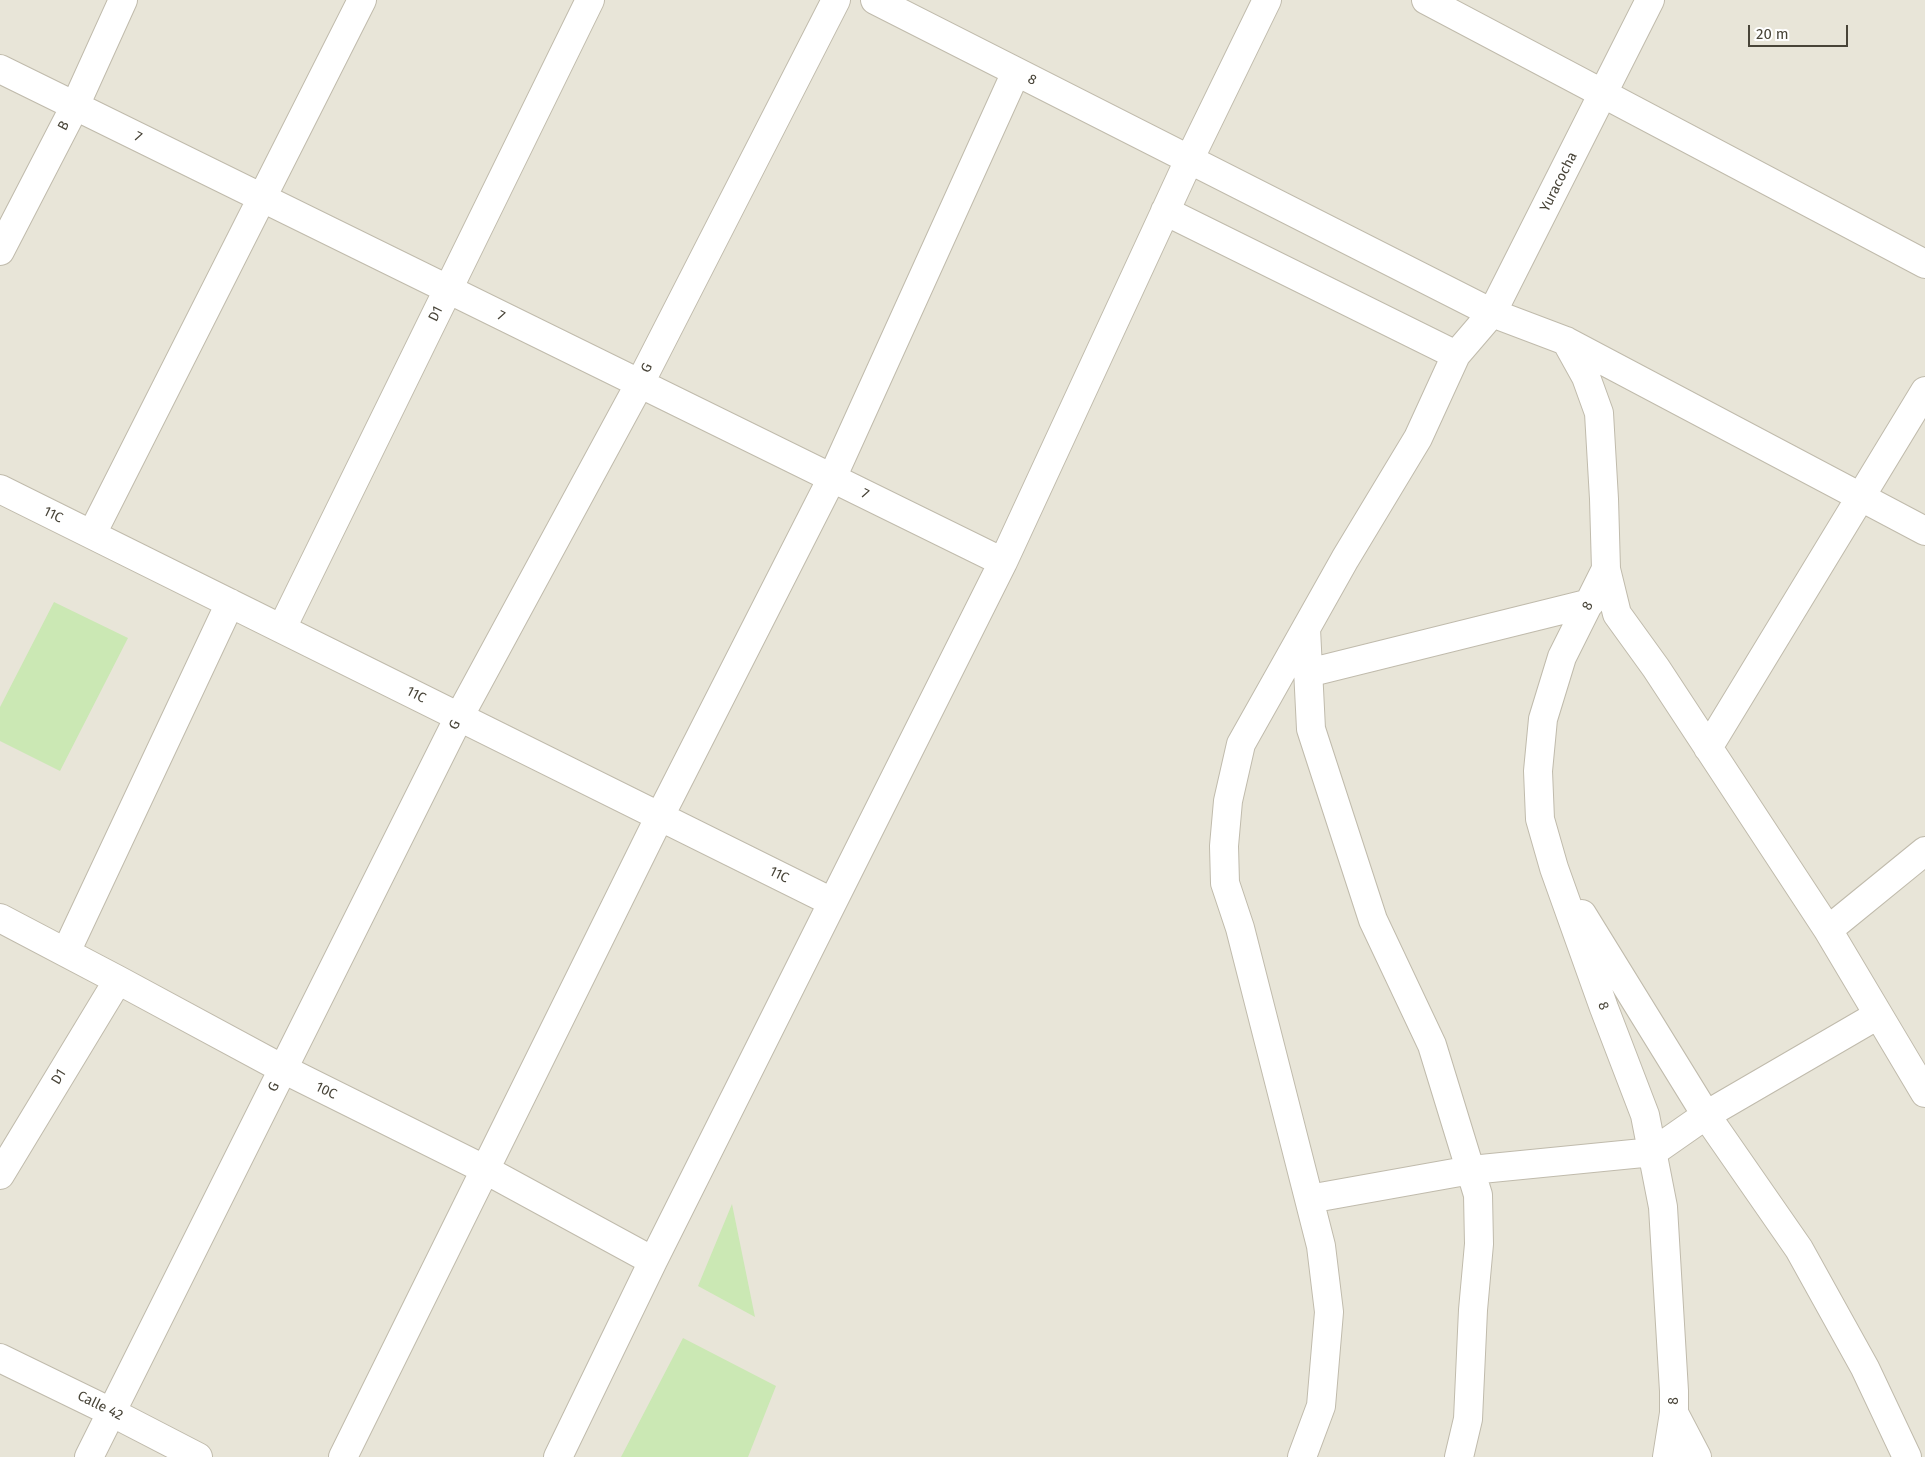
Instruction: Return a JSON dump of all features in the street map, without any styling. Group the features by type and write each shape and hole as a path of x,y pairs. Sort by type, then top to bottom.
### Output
{"street":[{"name":"B","path":"0,251 75,106 123,0"},
{"path":"92,534 362,0"},
{"name":"D1","path":"282,628 590,0"},
{"name":"G","path":"88,1457 459,717 640,383 836,0"},
{"name":"8","path":"875,0 1492,313 1566,341 1925,531"},
{"path":"558,1457 832,902 1003,562 1165,211 1267,0"},
{"path":"1426,0 1925,264"},
{"name":"Yuracocha","path":"1302,1457 1321,1406 1329,1312 1321,1246 1310,1198 1240,928 1226,883 1224,846 1228,801 1241,744 1345,559 1418,438 1456,355 1492,313 1650,0"},
{"name":"7","path":"0,69 1003,562"},
{"path":"343,1457 660,816 832,478 1016,72"},
{"path":"1165,211 1456,355"},
{"path":"1566,341 1586,377 1599,413 1606,569 1617,614 1656,668 1828,930 1925,1093"},
{"path":"1708,748 1925,391"},
{"name":"11C","path":"0,489 832,902"},
{"name":"8","path":"1606,569 1562,657 1543,719 1538,770 1540,819 1554,868 1645,1115 1663,1207 1674,1413 1667,1457"},
{"path":"66,952 230,603"},
{"path":"1308,673 1590,603"},
{"path":"1306,630 1310,729 1373,920 1432,1045 1478,1195 1479,1244 1473,1310 1468,1419 1459,1457"},
{"path":"1828,930 1925,851"},
{"path":"1554,868 1706,1115 1799,1249 1865,1368 1907,1457"},
{"name":"10C","path":"0,918 283,1069 484,1169 654,1261"},
{"name":"D1","path":"0,1175 118,980"},
{"path":"1310,1198 1470,1170 1652,1152 1706,1115 1878,1015"},
{"name":"Calle 42","path":"0,1358 198,1457"},
{"path":"1674,1413 1697,1457"}],"shaded area":[{"path":"0,0 1925,0 1925,1457 0,1457"}],"green space":[{"path":"54,602 128,638 60,771 0,741 0,707"},
{"path":"732,1204 755,1317 698,1286"},
{"path":"683,1338 776,1386 748,1457 621,1457"}]}
